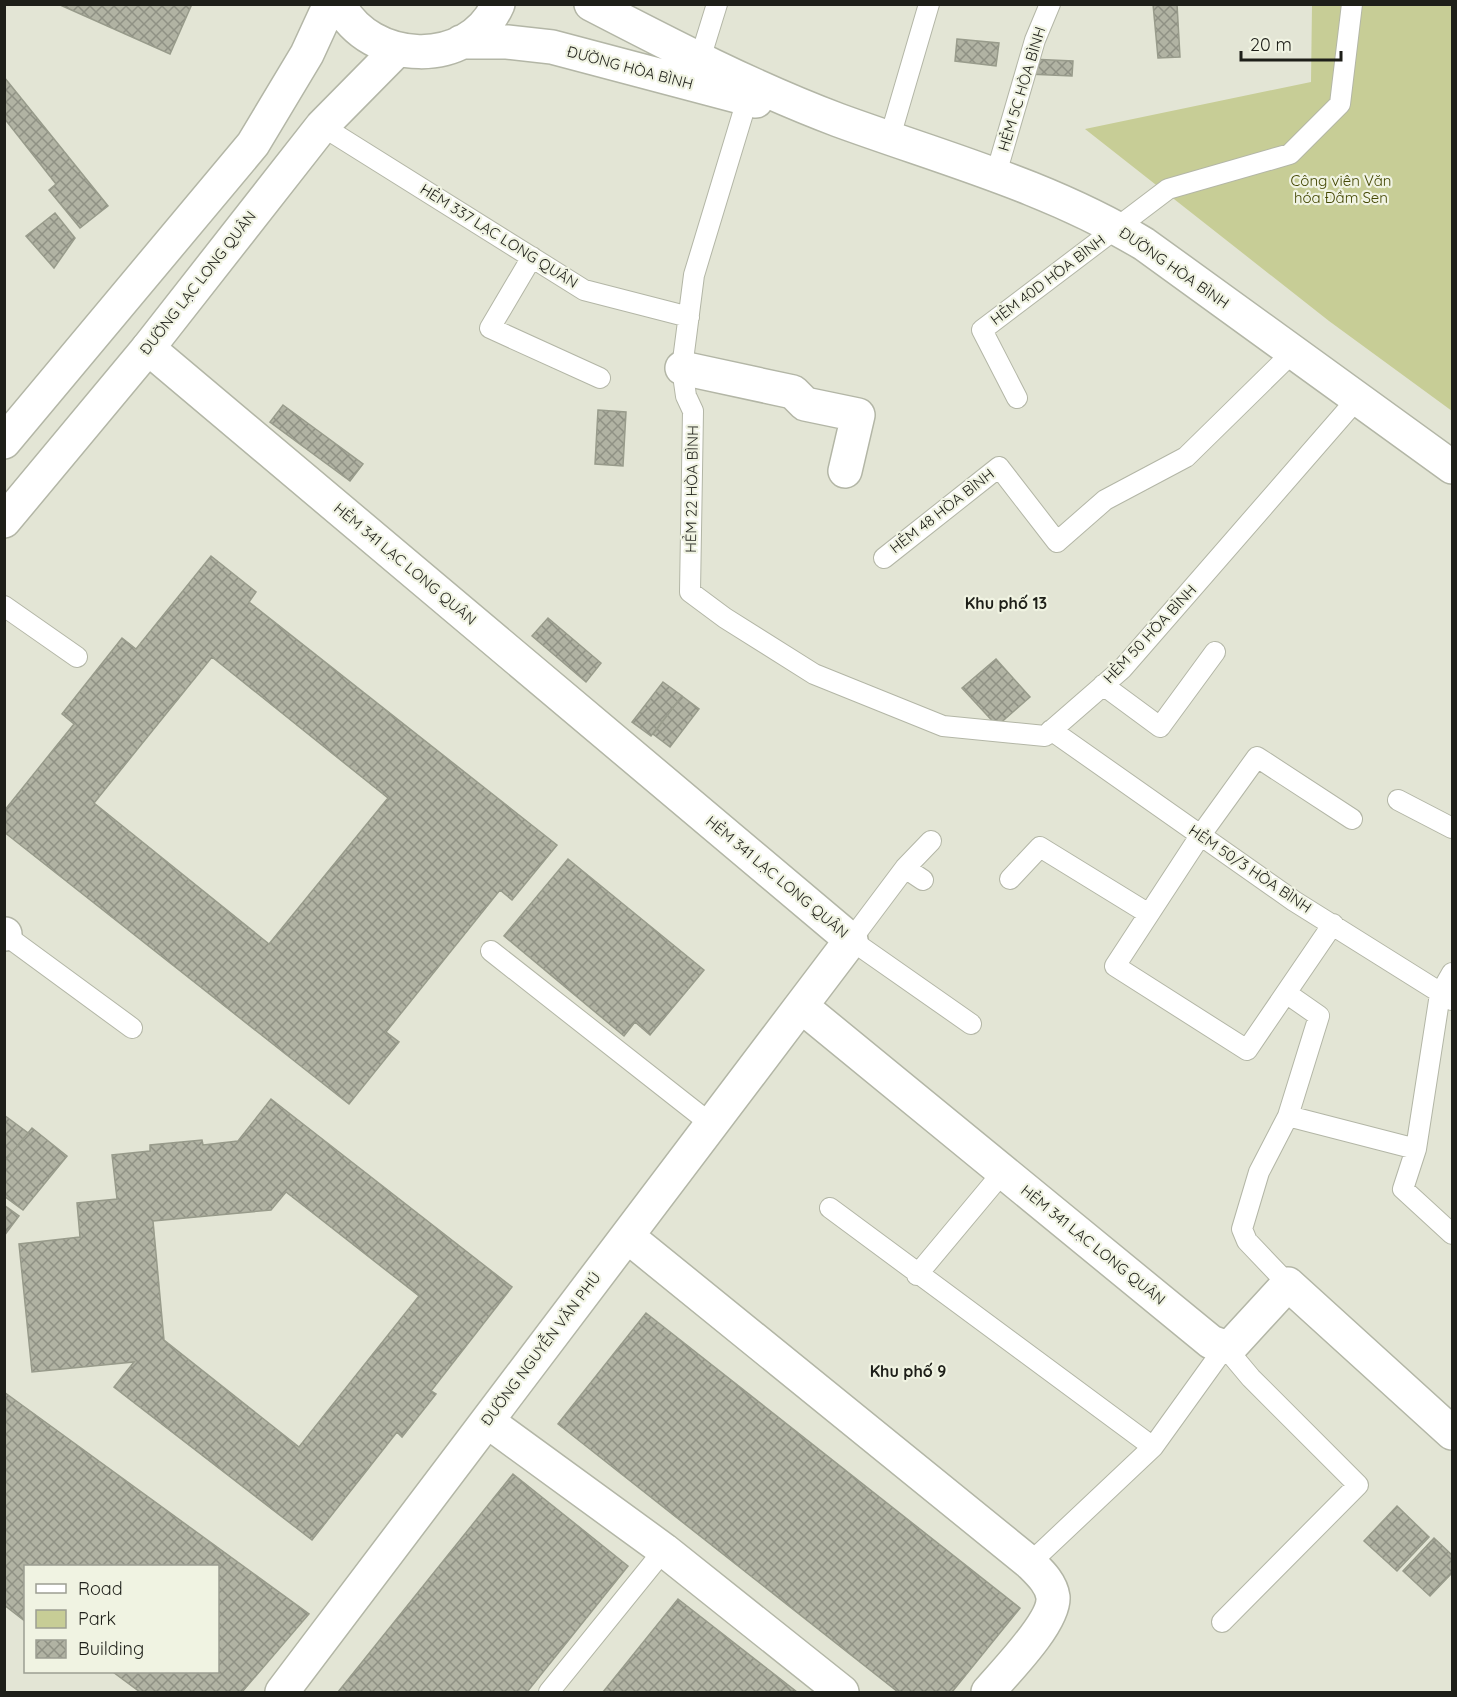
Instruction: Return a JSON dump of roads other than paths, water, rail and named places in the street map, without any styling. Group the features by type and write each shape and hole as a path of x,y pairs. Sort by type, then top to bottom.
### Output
{"street":[{"path":"4,442 253,144 307,54 330,4"},
{"path":"339,4 359,30 377,43 397,50 419,53 441,50 461,42 479,30 498,4"},
{"name":"ĐƯỜNG HÒA BÌNH","path":"591,4 699,59 797,104 996,174 1061,200 1117,227 1144,244 1452,467"},
{"name":"ĐƯỜNG HÒA BÌNH","path":"461,42 507,42 552,46 747,100 797,104"},
{"name":"ĐƯỜNG LẠC LONG QUÂN","path":"4,522 148,348 322,126 397,50"},
{"name":"HẺM 341 LẠC LONG QUÂN","path":"148,348 851,940 801,1006 1211,1342 1225,1347"},
{"path":"682,368 793,392 805,404 858,415 844,471"},
{"name":"ĐƯỜNG NGUYỄN VĂN PHÚ","path":"282,1692 801,1006"},
{"path":"627,1236 1030,1563 1048,1582 1053,1599 1046,1621 988,1692"},
{"path":"1225,1347 1237,1341 1288,1284 1452,1433"},
{"path":"487,1421 664,1550 842,1692"}],"lane":[{"path":"699,59 717,4"},
{"path":"890,137 929,4"},
{"name":"HẺM 5C HÒA BÌNH","path":"996,174 1035,40 1050,4"},
{"path":"1117,227 1168,189 1290,154 1340,104 1352,4"},
{"name":"HẺM 22 HÒA BÌNH","path":"747,100 694,275 682,368 686,396 693,411 690,592 725,618 814,674 943,726 1045,736 1051,730"},
{"name":"HẺM 337 LẠC LONG QUÂN","path":"322,126 584,290 689,317"},
{"name":"HẺM 40D HÒA BÌNH","path":"1017,398 982,330 1117,227"},
{"path":"532,256 490,328 600,378"},
{"name":"HẺM 48 HÒA BÌNH","path":"884,558 999,467 1057,542 1105,500 1186,457 1292,353"},
{"name":"HẺM 50 HÒA BÌNH","path":"1051,730 1122,669 1357,399"},
{"path":"4,606 77,657"},
{"path":"1103,685 1160,727 1215,652"},
{"name":"HẺM 50/3 HÒA BÌNH","path":"1051,730 1294,901 1446,997"},
{"path":"1333,924 1247,1050 1115,966 1200,836 1257,757 1352,819"},
{"path":"1398,800 1452,828"},
{"path":"931,841 905,868 851,940 971,1024"},
{"path":"1010,879 1040,847 1149,914"},
{"path":"905,868 923,880"},
{"path":"5,934 132,1028"},
{"path":"491,951 711,1124"},
{"path":"1452,973 1416,1149 1402,1189 1452,1234"},
{"path":"1286,993 1320,1016 1288,1116 1259,1172 1242,1229 1247,1241 1288,1284"},
{"path":"1288,1116 1416,1149"},
{"path":"917,1275 1003,1172"},
{"path":"830,1208 917,1275 1153,1447"},
{"path":"1030,1563 1153,1447 1225,1347 1251,1378 1358,1485 1222,1622"},
{"path":"552,1692 664,1550"}],"district":[{"name":"Khu phố 13","path":"1006,603"},
{"name":"Khu phố 9","path":"908,1371"}],"park label":[{"name":"Công viên Văn hóa Đầm Sen","path":"1341,190"}]}
